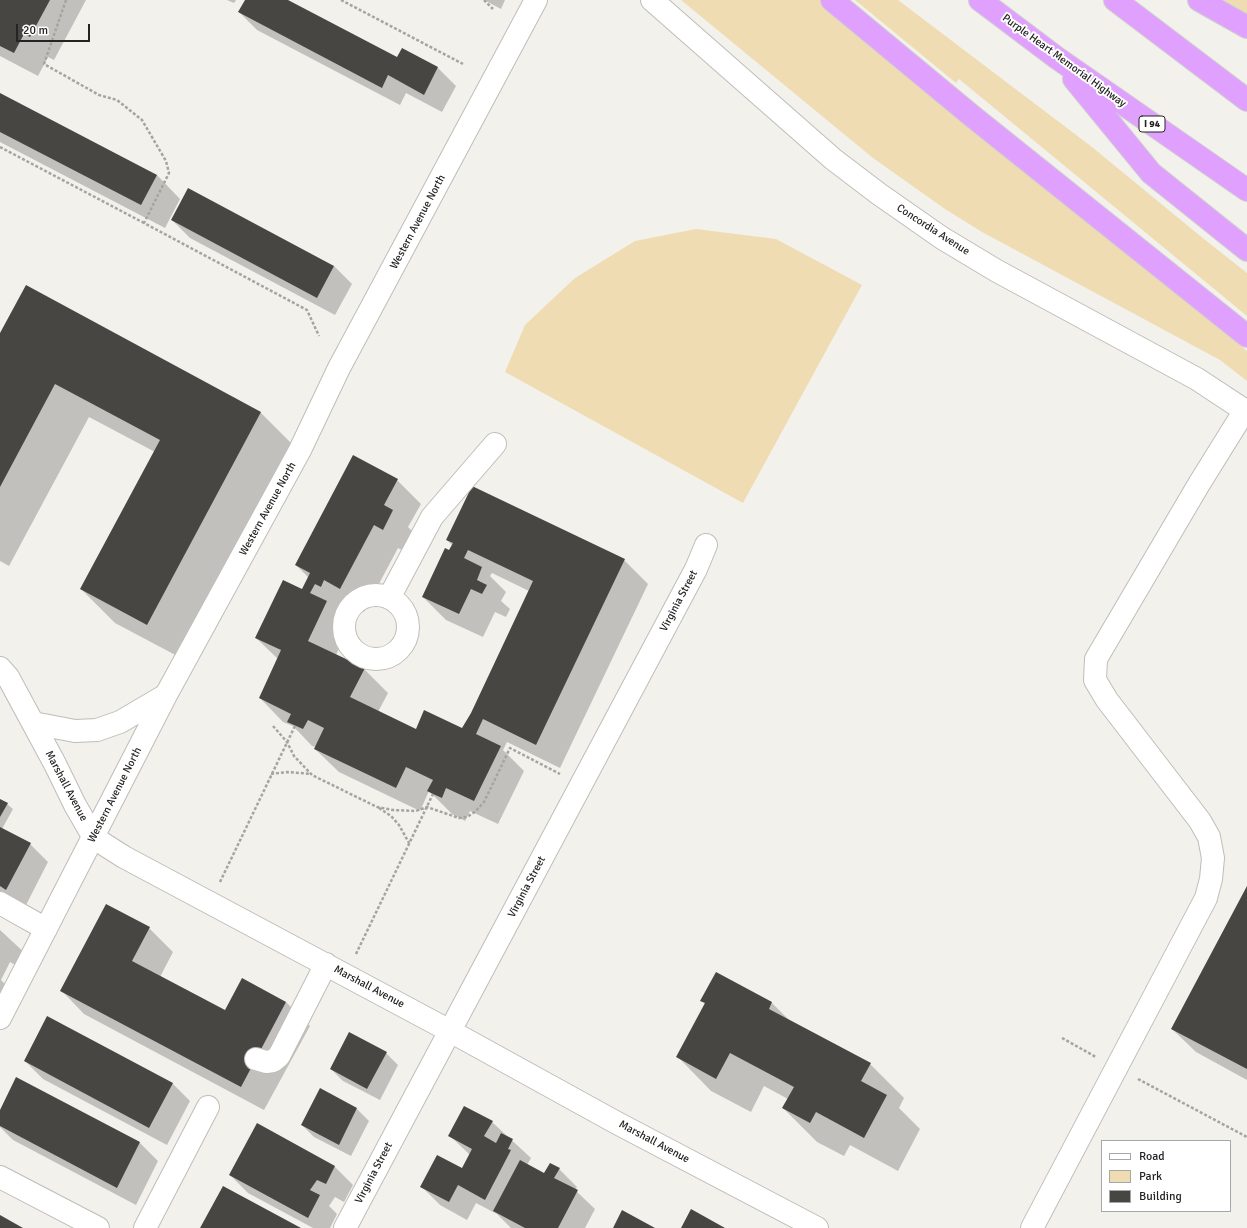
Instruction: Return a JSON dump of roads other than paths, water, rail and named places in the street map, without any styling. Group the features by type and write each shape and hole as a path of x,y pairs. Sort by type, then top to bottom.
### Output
{"highway":[{"path":"832,0 972,116 1247,336"},
{"name":"Purple Heart Memorial Highway","path":"980,0 1057,58 1247,190"},
{"path":"1115,0 1247,100"},
{"path":"1199,0 1247,27"},
{"path":"1057,58 1151,173 1247,250"}],"street":[{"name":"Western Avenue North","path":"0,1018 94,838 166,695 300,450 339,368 536,0"},
{"name":"Concordia Avenue","path":"652,0 833,159 879,194 942,238 997,271 1197,379 1246,411"},
{"path":"1032,1228 1206,898 1211,879 1213,858 1209,837 1200,821 1107,700 1094,680 1096,659 1195,490 1246,411"},
{"path":"389,598 432,517 496,444"},
{"name":"Virginia Street","path":"345,1228 696,569 706,545"},
{"name":"Marshall Avenue","path":"0,668 8,677 75,805 94,838 124,857 450,1031 806,1226"},
{"path":"33,723 75,731 97,730 120,722 166,695"},
{"path":"0,903 46,929"},
{"path":"256,1059 266,1062 273,1061 279,1056 326,964"},
{"path":"144,1228 208,1107"},
{"path":"0,1177 98,1228"}]}
